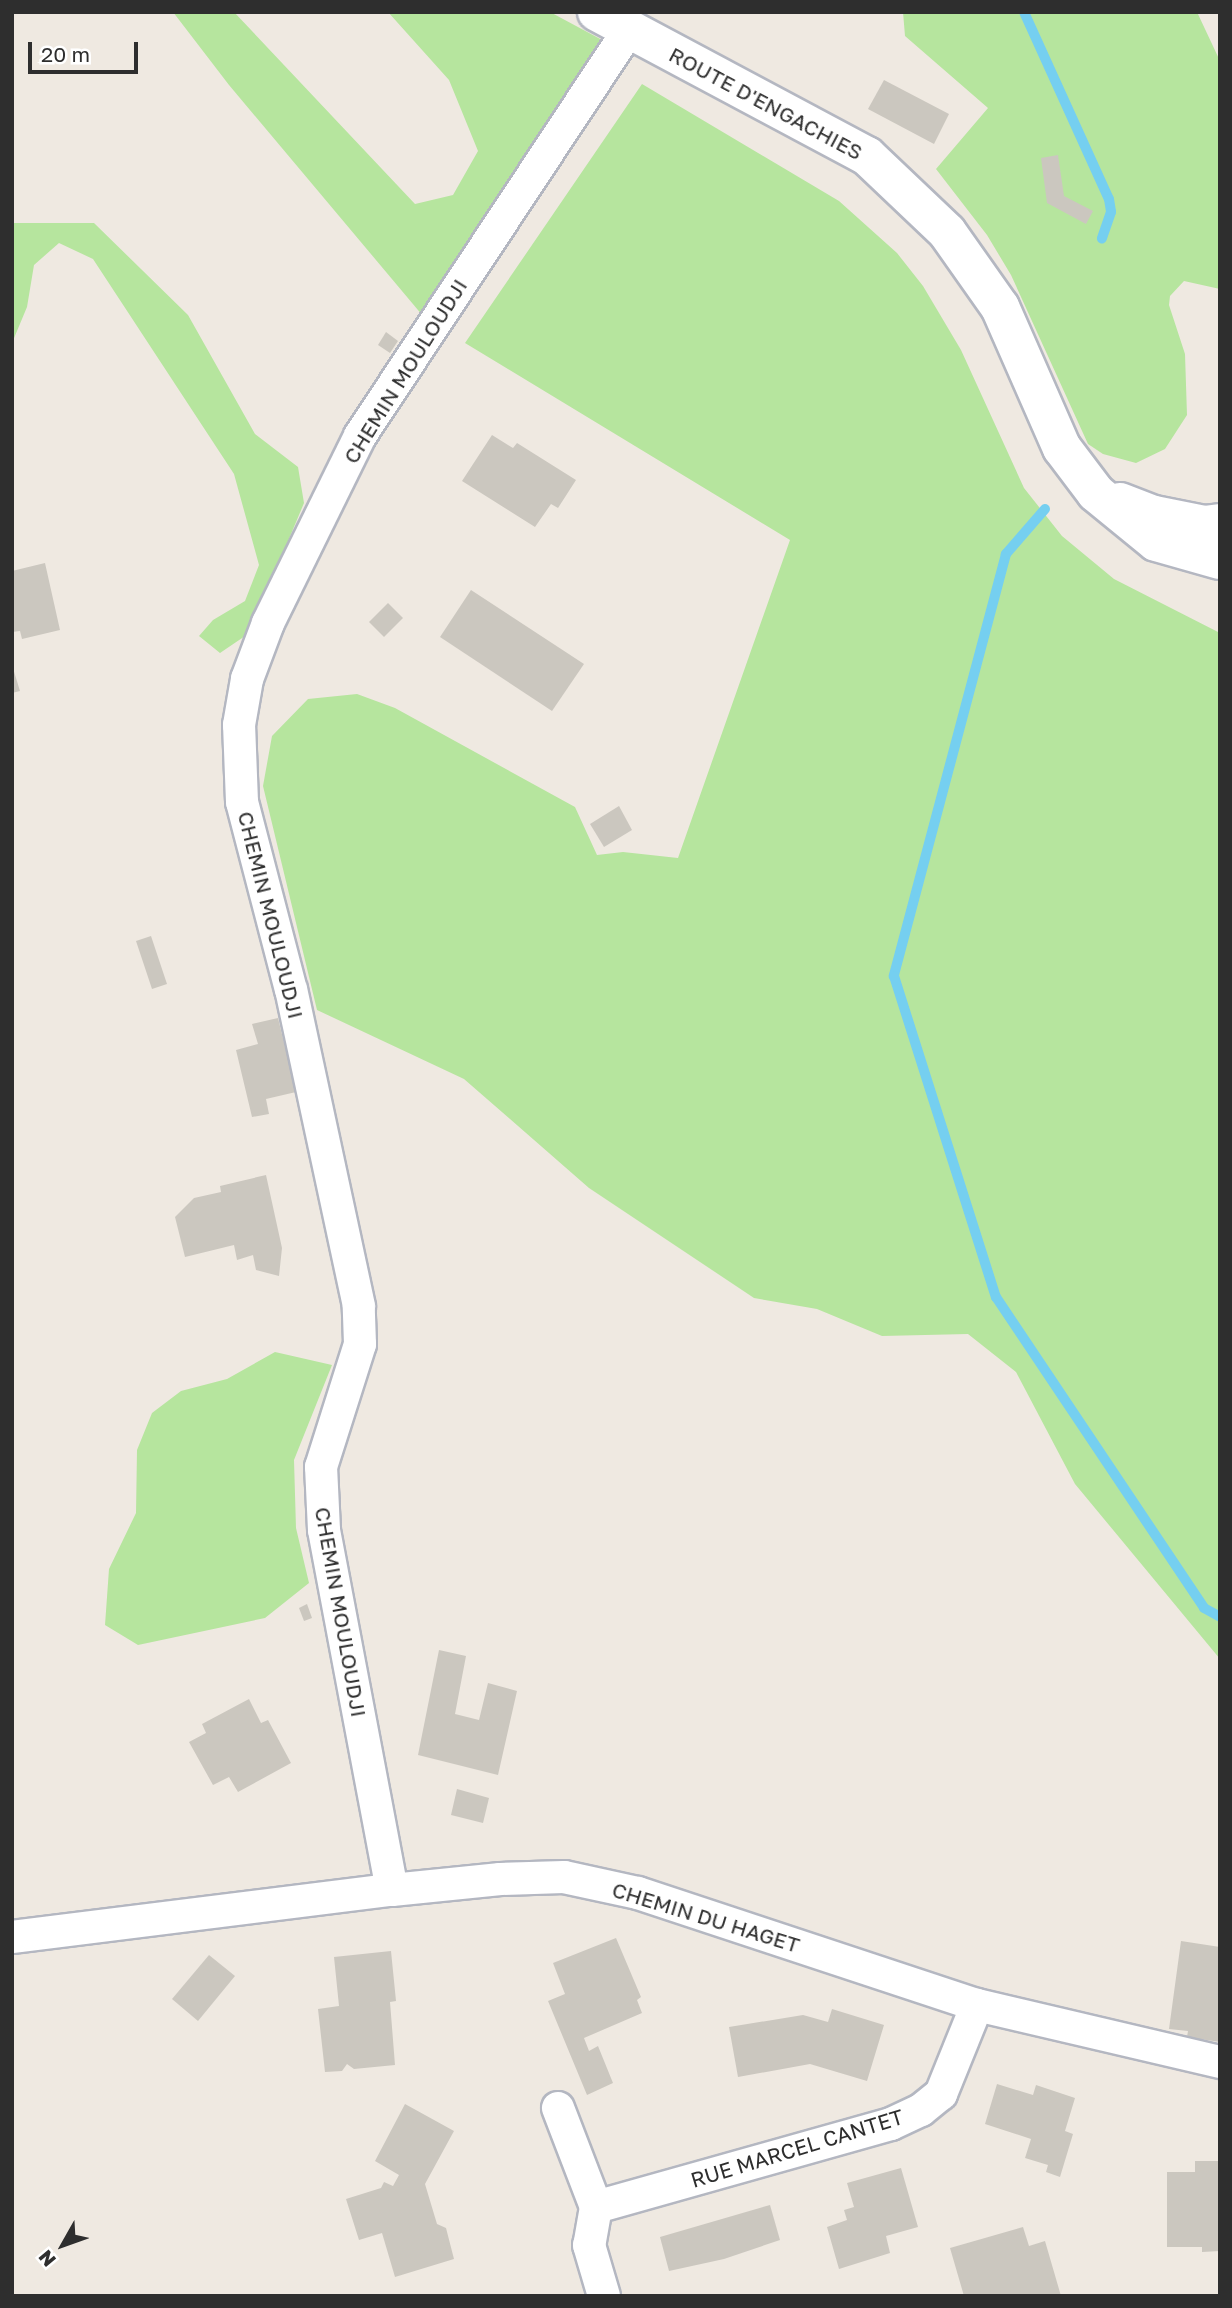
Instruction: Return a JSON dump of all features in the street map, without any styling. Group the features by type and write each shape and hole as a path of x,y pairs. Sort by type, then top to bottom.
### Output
{"street":[{"name":"ROUTE D'ENGACHIES","path":"613,20 867,156 947,232 1000,307 1062,448 1096,493 1156,542 1220,560"},
{"name":"CHEMIN MOULOUDJI","path":"392,1890 324,1530 321,1467 360,1344 359,1306 291,990 242,802 239,725 247,679 268,623 360,436 613,20"},
{"path":"1096,493 1154,515 1204,524 1220,523"},
{"name":"CHEMIN DU HAGET","path":"12,1937 392,1890 500,1879 564,1877 638,1893 978,2005 1220,2062"},
{"name":"RUE MARCEL CANTET","path":"596,2207 891,2124 921,2110 941,2094 978,2005"},
{"path":"558,2108 596,2207 589,2245 604,2296"}],"green space":[{"path":"173,12 234,12 415,204 453,195 478,151 449,80 388,12 550,12 604,41 423,316 229,85"},
{"path":"903,12 1197,12 1220,61 1220,289 1184,281 1170,296 1169,305 1185,354 1187,415 1165,449 1136,463 1103,454 1088,444 1011,275 987,235 936,169 988,108 905,36"},
{"path":"642,84 839,201 897,253 923,286 961,350 1024,488 1062,536 1114,579 1220,633 1220,1659 1075,1484 1016,1372 968,1334 882,1336 817,1309 754,1298 589,1188 464,1079 317,1010 263,786 272,736 308,699 357,694 395,708 575,807 597,855 623,852 678,858 790,540 465,343"},
{"path":"12,223 94,223 188,315 255,434 298,467 304,503 273,577 248,634 220,653 199,636 213,620 245,601 259,565 234,474 93,259 59,243 34,265 27,307 12,343"},
{"path":"275,1352 332,1365 294,1460 296,1528 309,1583 265,1618 138,1645 105,1625 109,1569 136,1513 137,1450 152,1413 181,1391 227,1379"}],"building":[{"path":"884,80 949,114 934,144 868,109"},
{"path":"1058,155 1064,196 1093,211 1086,224 1047,203 1041,158"},
{"path":"386,332 398,341 390,353 378,345"},
{"path":"492,435 513,448 517,443 576,480 558,508 551,504 535,527 462,481"},
{"path":"45,563 60,630 22,639 20,631 12,632 12,571"},
{"path":"471,590 584,664 552,711 440,637"},
{"path":"388,603 403,618 384,637 369,622"},
{"path":"12,665 20,691 12,693"},
{"path":"619,806 632,830 604,847 590,824"},
{"path":"151,936 167,984 152,989 136,941"},
{"path":"278,1018 296,1092 266,1099 269,1114 252,1117 236,1050 258,1044 252,1024"},
{"path":"266,1175 282,1248 279,1276 256,1270 253,1255 237,1260 234,1245 185,1257 175,1217 194,1198 221,1192 220,1186"},
{"path":"307,1604 312,1618 304,1621 299,1608"},
{"path":"439,1650 466,1656 455,1714 479,1720 488,1683 517,1691 498,1775 418,1755"},
{"path":"249,1699 261,1723 268,1720 291,1763 238,1792 229,1777 213,1785 189,1742 206,1733 202,1724"},
{"path":"457,1789 489,1798 483,1823 451,1815"},
{"path":"616,1938 641,1997 637,2000 642,2013 584,2038 589,2051 598,2046 613,2083 587,2095 548,2001 565,1994 553,1963"},
{"path":"1181,1941 1220,1947 1220,2042 1187,2037 1188,2031 1169,2029"},
{"path":"391,1951 396,2001 390,2002 395,2065 354,2069 347,2064 342,2071 325,2072 318,2009 339,2006 334,1957"},
{"path":"209,1955 235,1976 198,2021 172,1999"},
{"path":"832,2009 884,2025 867,2081 810,2064 738,2077 729,2027 803,2015 828,2022"},
{"path":"997,2084 1033,2095 1036,2085 1075,2098 1065,2131 1073,2134 1060,2177 1046,2172 1048,2165 1025,2158 1031,2139 985,2124"},
{"path":"405,2104 454,2131 425,2184 437,2224 446,2228 454,2259 395,2277 382,2233 359,2240 346,2199 381,2188 384,2182 393,2186 399,2175 375,2161"},
{"path":"1195,2161 1220,2161 1220,2251 1202,2252 1202,2247 1167,2247 1167,2172 1195,2172"},
{"path":"901,2168 918,2227 886,2236 890,2253 839,2269 827,2227 847,2220 844,2210 854,2207 847,2183"},
{"path":"770,2205 780,2240 724,2259 669,2271 660,2237"},
{"path":"1023,2227 1029,2246 1045,2241 1061,2296 964,2296 950,2248"}],"waterway":[{"path":"1024,12 1109,199 1111,212 1102,238"},
{"path":"1045,509 1006,554 894,976 996,1297 1204,1608 1220,1617"}]}
